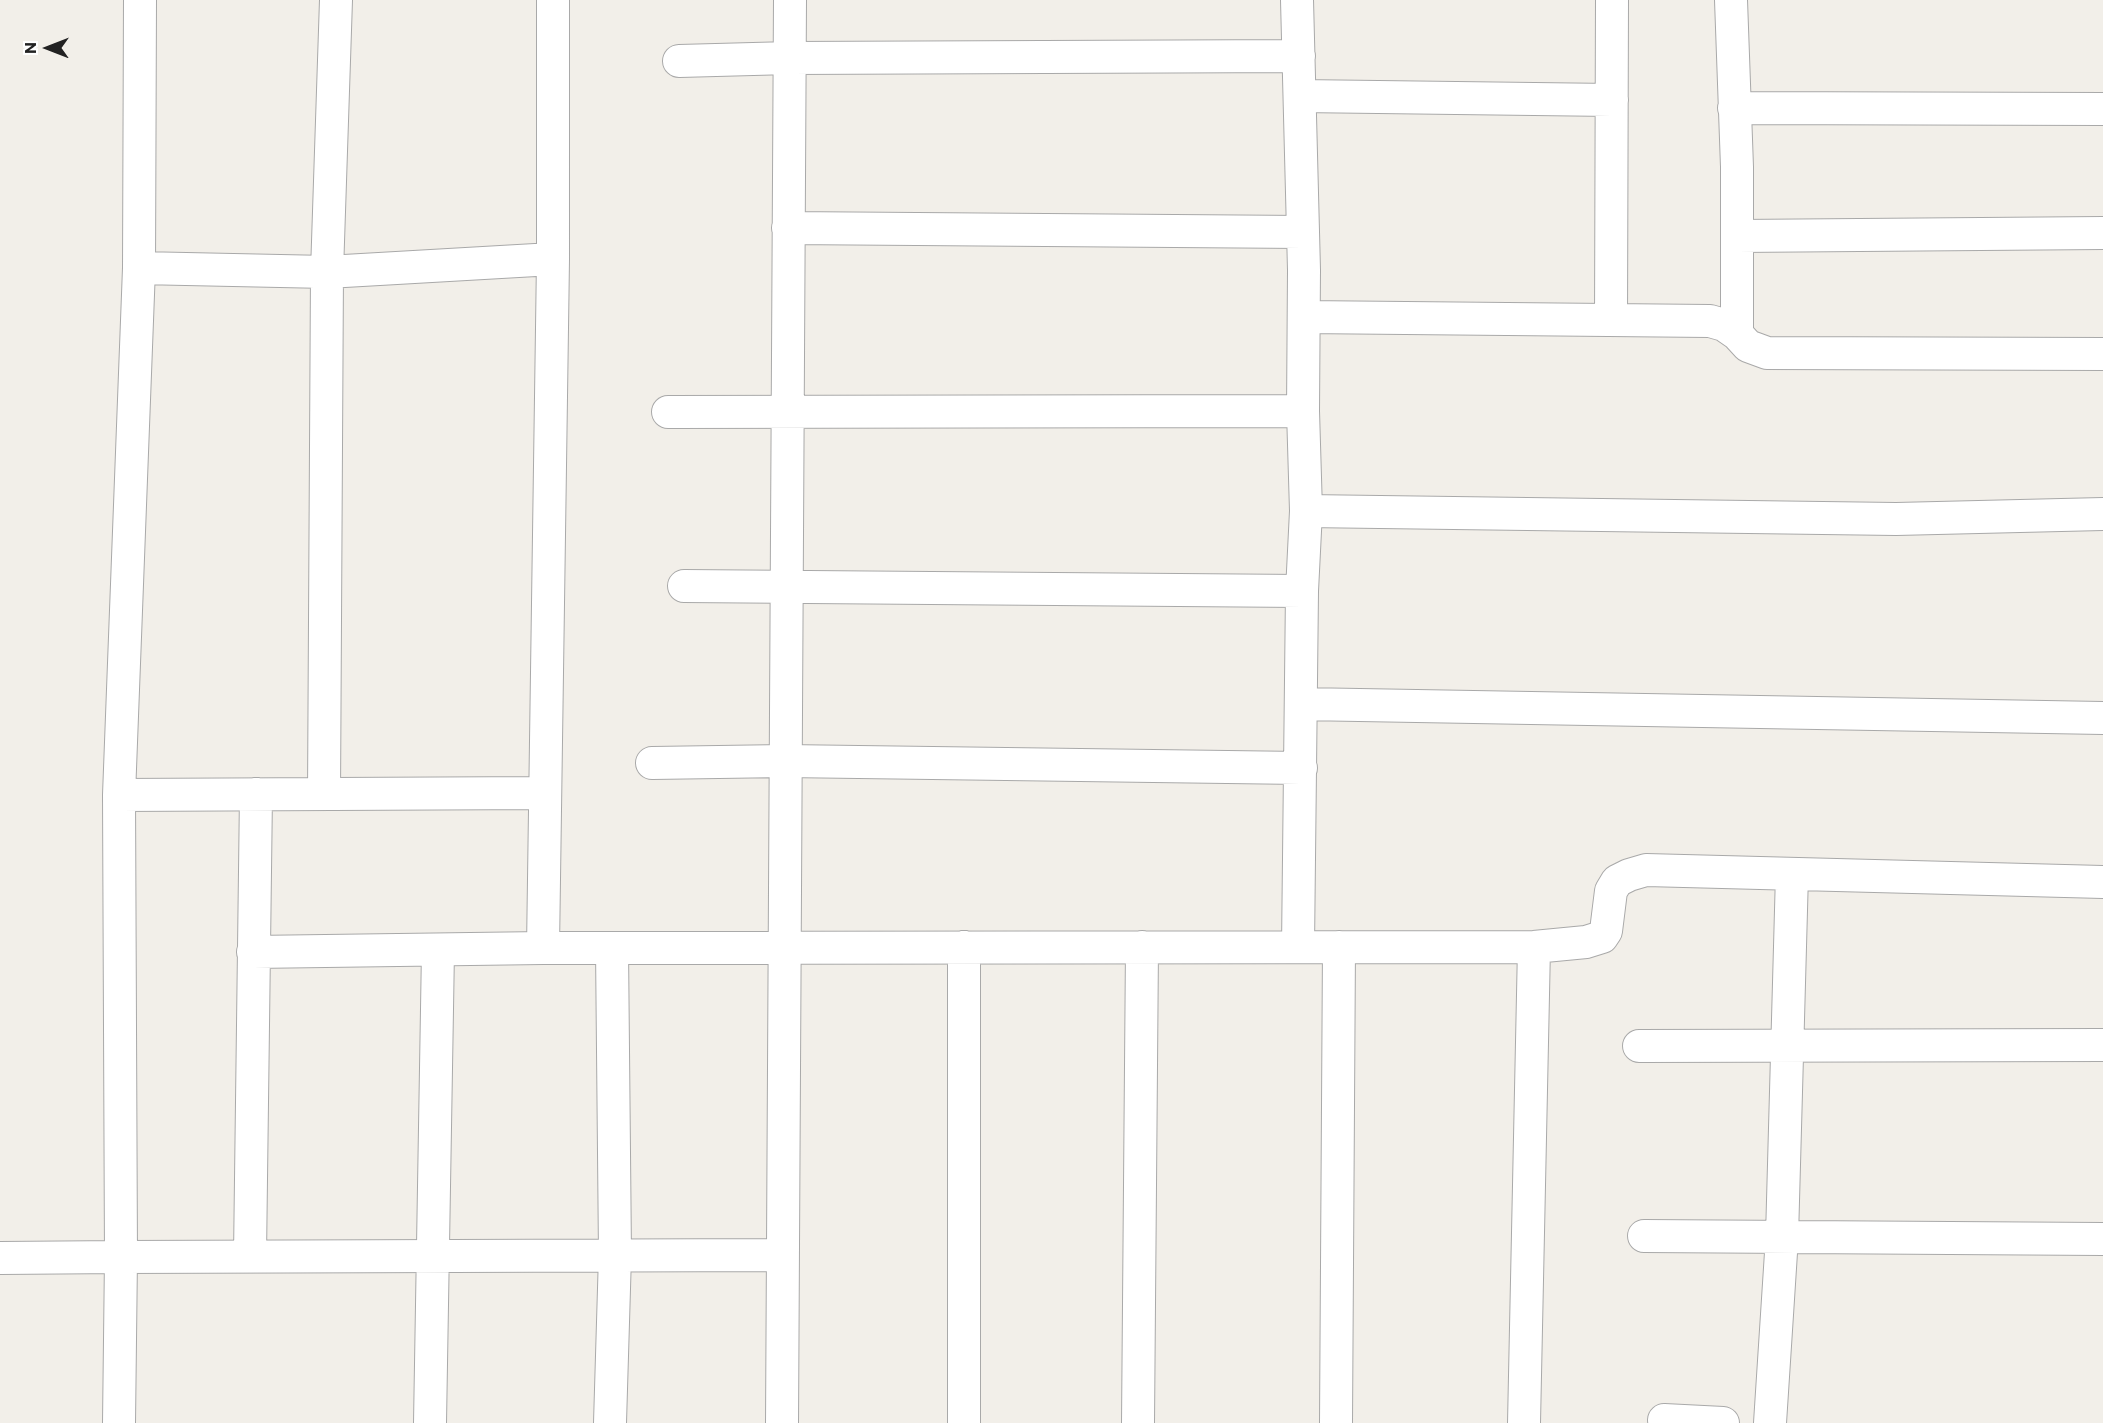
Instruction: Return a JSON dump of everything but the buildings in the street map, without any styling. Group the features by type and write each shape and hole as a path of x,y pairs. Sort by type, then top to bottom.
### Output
{"street":[{"path":"119,1423 121,1257 119,795 139,268 140,0"},
{"path":"324,794 327,272 336,0"},
{"path":"543,948 553,259 554,0"},
{"path":"782,1423 790,0"},
{"path":"1298,0 1303,232 1305,511 1302,591 1299,947"},
{"path":"1611,320 1612,0"},
{"path":"1731,0 1737,167 1737,334"},
{"path":"679,61 789,58 1299,56"},
{"path":"1300,96 1612,100"},
{"path":"1734,108 2103,109"},
{"path":"788,228 1303,232"},
{"path":"1738,236 2103,233"},
{"path":"139,268 327,272 553,259"},
{"path":"1304,317 1710,321 1737,334 1748,346 1767,353 2103,354"},
{"path":"668,412 1303,411"},
{"path":"1305,511 1896,519 2103,514"},
{"path":"684,586 1302,591"},
{"path":"1302,704 2103,718"},
{"path":"652,763 785,761 1301,768"},
{"path":"119,795 545,793"},
{"path":"250,1256 256,794"},
{"path":"253,952 543,948 1534,947 1586,942 1602,936 1606,932 1611,891 1617,881 1646,870 2103,882"},
{"path":"1770,1423 1782,1237 1792,874"},
{"path":"964,947 964,1423"},
{"path":"1138,1423 1142,947"},
{"path":"1336,1423 1339,947"},
{"path":"1524,1423 1534,947"},
{"path":"610,1423 615,1255 612,948"},
{"path":"430,1423 438,950"},
{"path":"1639,1046 2103,1045"},
{"path":"1644,1236 2103,1239"},
{"path":"0,1258 782,1255"},
{"path":"1664,1420 1724,1423"}]}
